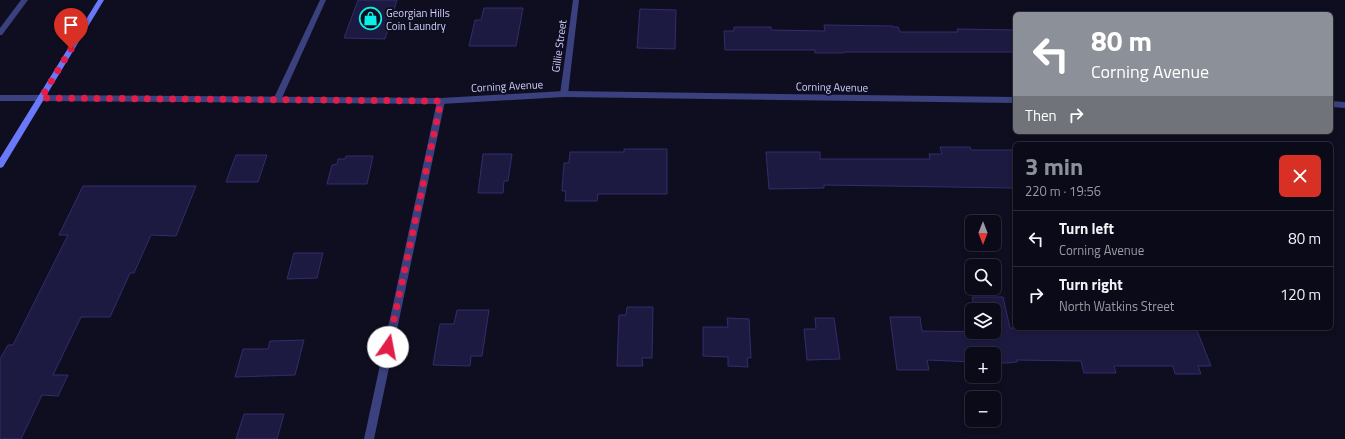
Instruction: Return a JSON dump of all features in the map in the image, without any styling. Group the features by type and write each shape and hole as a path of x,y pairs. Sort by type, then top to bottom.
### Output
{"main road":[{"path":"0,165 101,0"}],"street":[{"path":"0,33 25,0"},
{"path":"278,100 323,0"},
{"name":"Gillie Street","path":"564,94 576,0"},
{"name":"Corning Avenue","path":"0,98 441,101 564,94 1013,100"},
{"path":"369,439 441,101"},
{"path":"1333,104 1345,105"}],"building":[{"name":"Georgian Hills Coin Laundry","path":"358,0 397,0 385,39 344,38"},
{"path":"484,8 523,8 516,46 469,46 475,20 481,20"},
{"path":"640,9 676,10 675,49 637,48"},
{"path":"824,25 893,26 898,27 900,32 958,32 957,29 1013,30 1013,52 815,53 815,50 725,50 724,31 734,31 734,27 771,27 771,30 825,31"},
{"path":"940,147 970,147 971,150 1013,150 1013,188 824,185 824,188 769,189 766,152 820,152 820,159 930,159 929,154 942,154"},
{"path":"624,149 667,149 667,194 598,194 597,201 565,201 566,191 562,191 564,163 569,163 570,152 624,152"},
{"path":"483,154 512,154 508,181 504,181 503,193 478,193"},
{"path":"236,155 267,155 258,182 226,182"},
{"path":"346,156 373,156 367,184 327,184 332,165 337,164 338,159 345,159"},
{"path":"83,186 196,186 176,236 151,235 134,273 130,273 110,317 81,317 53,375 68,375 58,396 42,395 21,439 0,439 0,359 8,345 13,345 68,235 59,235"},
{"path":"294,253 323,253 317,278 287,279"},
{"path":"972,297 1003,297 1010,328 1013,328 1013,330 1197,330 1211,366 1198,366 1201,374 1175,374 1173,366 1114,366 1116,373 1084,373 1081,361 1017,360 1017,362 1001,363 1001,347 965,347 965,362 927,360 929,370 897,370 890,317 920,317 922,331 965,332 965,339 1001,339 1001,303 973,303"},
{"path":"627,307 653,307 652,358 642,358 643,366 617,366 619,315 626,315"},
{"path":"457,310 489,310 482,356 471,356 470,366 433,365 440,324 454,324"},
{"path":"727,318 749,319 751,358 747,358 748,367 728,366 728,357 703,356 703,327 728,327"},
{"path":"815,318 834,318 840,359 807,360 804,329 816,329"},
{"path":"304,340 295,375 235,377 243,349 268,349 270,341"},
{"path":"244,414 284,414 277,439 236,439"}],"place":[{"name":"Georgian Hills Coin Laundry","path":"371,19"}],"route":[{"path":"71,49 41,98 441,101 388,347"}]}
